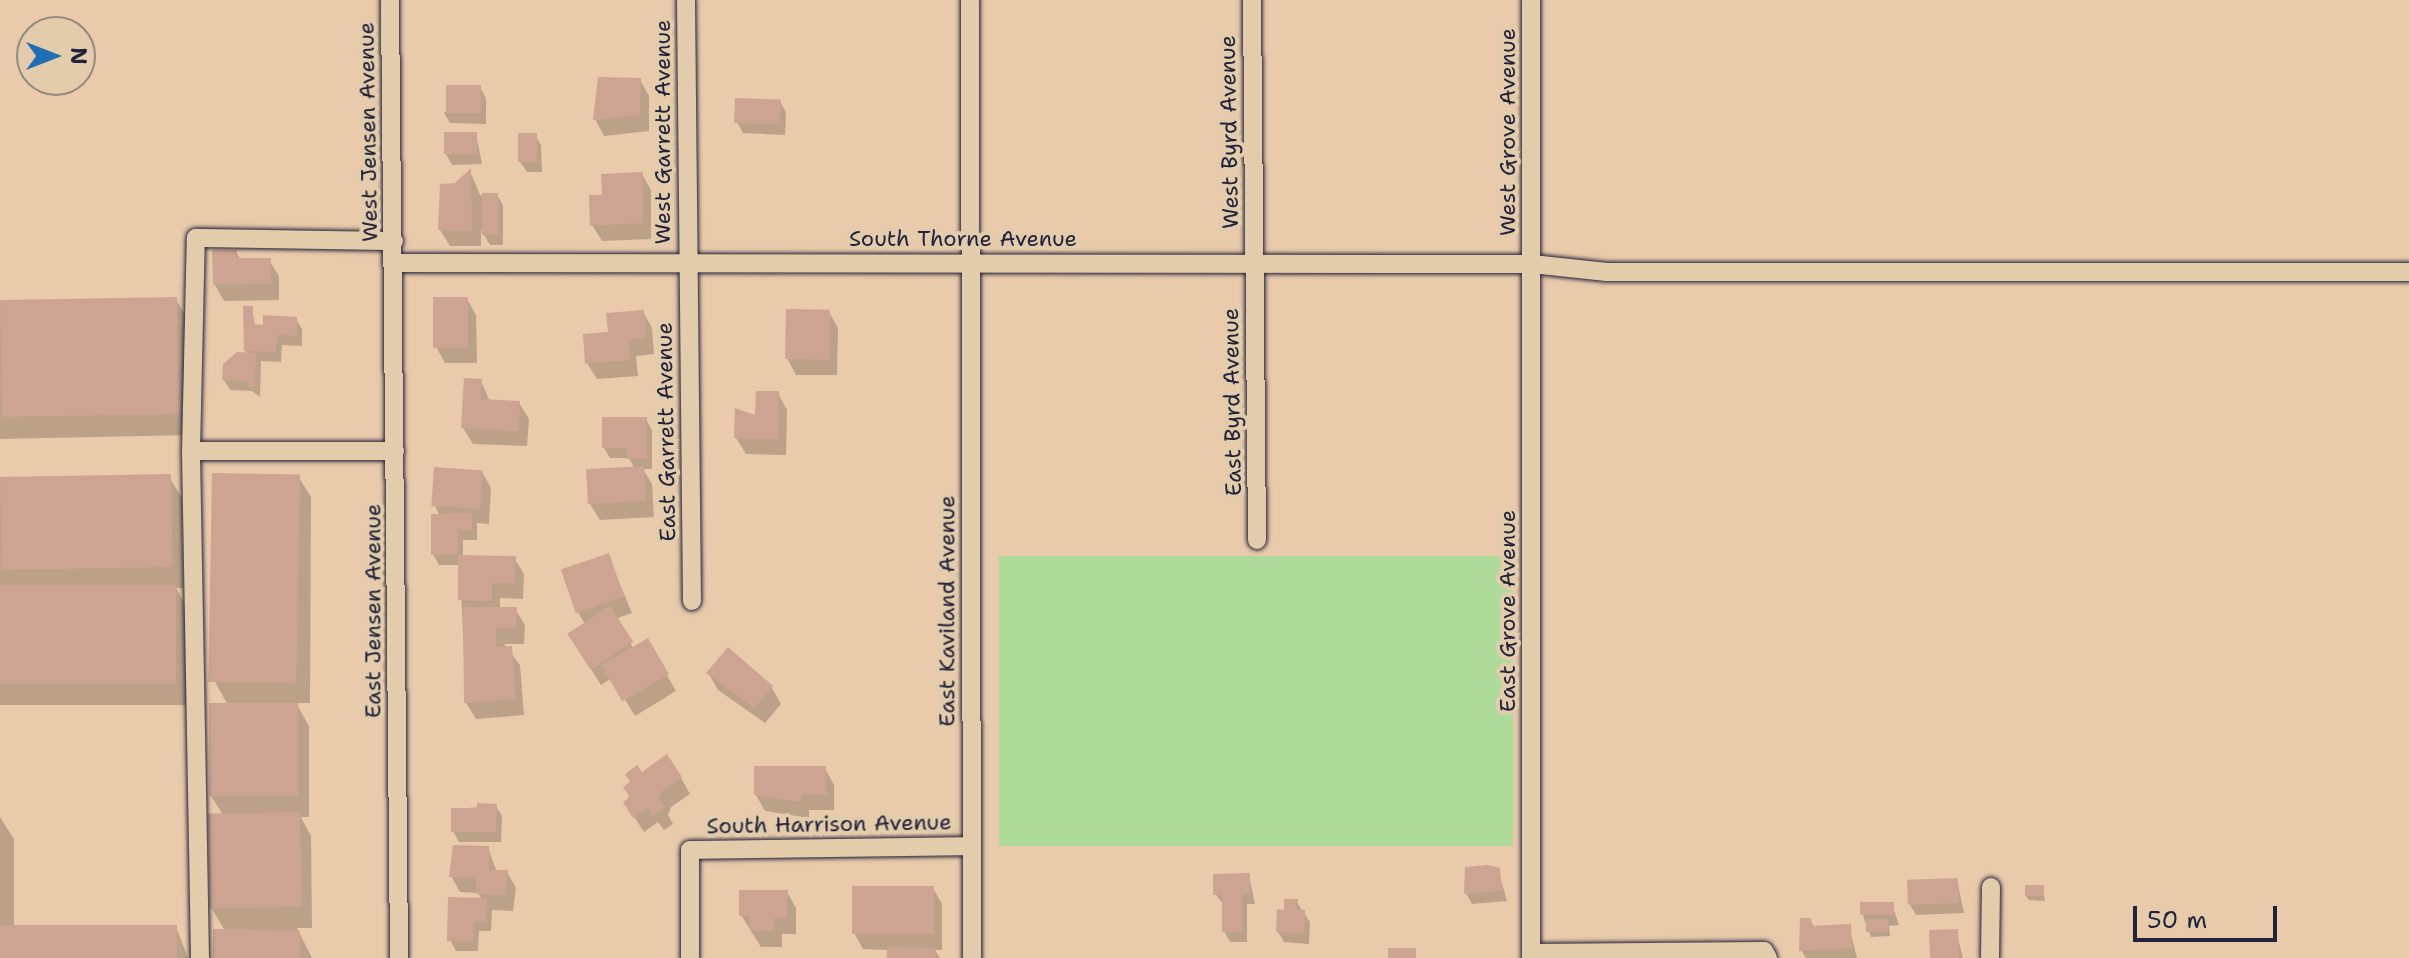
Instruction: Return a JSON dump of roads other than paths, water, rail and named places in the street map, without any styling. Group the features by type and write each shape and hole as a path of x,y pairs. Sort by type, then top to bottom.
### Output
{"street":[{"name":"West Jensen Avenue","path":"390,0 394,263"},
{"name":"West Garrett Avenue","path":"686,0 688,263"},
{"name":"East Kaviland Avenue","path":"970,0 972,958"},
{"name":"West Byrd Avenue","path":"1252,0 1255,264"},
{"name":"West Grove Avenue","path":"1531,0 1532,264"},
{"path":"200,958 191,451 196,238 394,241"},
{"name":"South Thorne Avenue","path":"394,263 1532,264 1607,272 2409,272"},
{"name":"East Jensen Avenue","path":"394,263 399,958"},
{"name":"East Garrett Avenue","path":"688,263 692,601"},
{"name":"East Byrd Avenue","path":"1255,264 1257,540"},
{"name":"East Grove Avenue","path":"1531,956 1532,264"},
{"path":"191,451 395,451"},
{"name":"South Harrison Avenue","path":"690,958 690,850 970,846"},
{"path":"1990,958 1991,887"},
{"path":"1531,956 1764,951 1768,958"}]}
